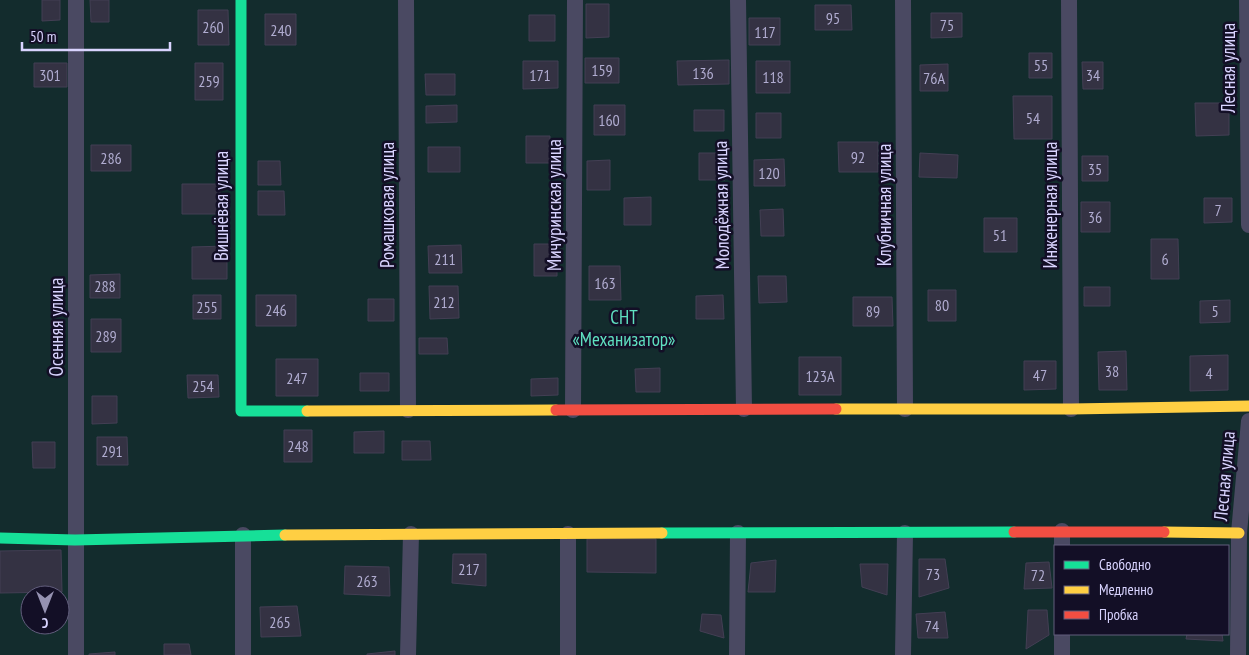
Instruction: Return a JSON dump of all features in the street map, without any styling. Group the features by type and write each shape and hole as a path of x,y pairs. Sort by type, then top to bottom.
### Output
{"street":[{"name":"Осенняя улица","path":"76,0 76,655"},
{"name":"Вишнёвая улица","path":"242,0 242,411 408,410"},
{"name":"Ромашковая улица","path":"406,0 408,410"},
{"name":"Мичуринская улица","path":"573,410 575,0"},
{"name":"Молодёжная улица","path":"738,0 744,409"},
{"name":"Клубничная улица","path":"903,0 905,409"},
{"name":"Инженерная улица","path":"1069,0 1071,409"},
{"name":"Лесная улица","path":"1247,0 1249,225"},
{"path":"408,410 1071,409 1249,406"},
{"name":"Лесная улица","path":"1238,655 1238,533 1249,421"},
{"path":"737,655 738,533"},
{"path":"0,538 75,540 243,535 905,533 1062,539 1238,533"},
{"path":"903,655 905,533"},
{"path":"408,655 411,534"},
{"path":"568,534 568,655"},
{"path":"243,535 243,655"},
{"path":"1062,635 1062,655"}],"green space":[{"name":"СНТ «Механизатор»","path":"0,0 1249,0 1249,655 0,655"}],"building":[{"path":"42,0 60,0 60,20 42,21"},
{"path":"90,0 109,0 109,22 91,22"},
{"path":"586,4 609,4 609,37 586,38"},
{"path":"815,5 851,5 852,30 815,30"},
{"path":"198,10 228,10 229,45 198,45"},
{"path":"931,13 962,13 962,37 931,38"},
{"path":"265,14 296,14 296,45 265,45"},
{"path":"529,15 555,15 555,41 529,41"},
{"path":"749,18 780,18 780,45 749,45"},
{"path":"1029,53 1052,53 1052,78 1029,78"},
{"path":"585,58 619,58 619,83 585,83"},
{"path":"729,60 729,84 678,85 677,61"},
{"path":"523,61 558,61 558,88 523,89"},
{"path":"756,61 790,61 790,93 756,93"},
{"path":"1082,62 1103,62 1103,89 1083,89"},
{"path":"34,63 67,63 67,87 34,87"},
{"path":"195,63 223,63 223,100 195,100"},
{"path":"948,64 948,91 920,91 920,65"},
{"path":"425,74 455,74 455,95 426,95"},
{"path":"1013,96 1052,96 1052,139 1014,139"},
{"path":"1195,103 1229,103 1229,135 1196,136"},
{"path":"457,105 457,122 426,123 426,106"},
{"path":"594,105 625,105 625,135 594,135"},
{"path":"694,110 724,110 724,131 694,131"},
{"path":"756,113 781,113 781,138 756,138"},
{"path":"526,136 550,136 550,163 526,163"},
{"path":"838,142 878,142 878,172 839,172"},
{"path":"91,145 131,145 131,171 91,171"},
{"path":"428,147 460,147 460,172 428,172"},
{"path":"699,153 725,153 725,180 699,180"},
{"path":"920,153 958,155 957,178 919,177"},
{"path":"1082,156 1108,156 1108,181 1082,181"},
{"path":"784,159 785,186 754,186 754,160"},
{"path":"610,160 610,190 587,190 587,161"},
{"path":"258,161 280,161 281,185 258,185"},
{"path":"182,184 220,184 220,214 182,214"},
{"path":"258,191 284,191 285,215 258,215"},
{"path":"651,197 651,225 624,225 624,198"},
{"path":"1204,198 1232,198 1232,222 1204,223"},
{"path":"1081,202 1110,202 1110,232 1081,232"},
{"path":"783,209 784,236 761,236 760,210"},
{"path":"984,218 1017,218 1017,252 984,252"},
{"path":"1151,239 1178,239 1179,279 1151,279"},
{"path":"534,244 557,244 557,276 534,276"},
{"path":"461,245 462,273 429,273 428,246"},
{"path":"227,246 227,279 192,279 192,247"},
{"path":"589,266 620,266 621,300 589,300"},
{"path":"120,274 120,298 90,298 90,275"},
{"path":"758,276 786,276 787,302 759,303"},
{"path":"429,286 458,286 459,318 430,319"},
{"path":"1084,287 1110,287 1110,306 1084,306"},
{"path":"928,290 956,290 956,321 928,321"},
{"path":"193,295 221,295 221,319 193,319"},
{"path":"256,295 296,295 296,326 256,326"},
{"path":"723,295 724,319 696,319 696,296"},
{"path":"853,297 892,297 893,326 853,326"},
{"path":"368,299 394,299 394,321 368,321"},
{"path":"1230,300 1230,322 1200,323 1200,301"},
{"path":"91,319 121,319 121,352 91,352"},
{"path":"419,338 447,338 448,354 419,354"},
{"path":"1126,351 1127,390 1099,390 1098,352"},
{"path":"1228,355 1228,390 1190,391 1190,356"},
{"path":"799,357 841,357 841,395 799,395"},
{"path":"276,359 318,359 318,396 276,396"},
{"path":"1024,361 1056,361 1056,389 1024,390"},
{"path":"660,368 660,392 636,392 635,369"},
{"path":"360,373 389,373 389,391 360,391"},
{"path":"187,375 218,375 219,397 188,398"},
{"path":"558,378 558,395 531,396 531,379"},
{"path":"92,396 117,396 117,423 92,424"},
{"path":"284,430 312,430 312,462 284,462"},
{"path":"384,431 384,453 354,453 354,432"},
{"path":"97,437 127,437 128,465 97,465"},
{"path":"402,441 430,441 431,460 402,460"},
{"path":"32,442 55,442 55,468 33,468"},
{"path":"587,539 656,539 656,573 587,572"},
{"path":"61,550 62,585 20,585 20,593 0,593 0,551"},
{"path":"453,554 486,554 486,586 452,583"},
{"path":"919,559 945,559 949,588 919,597"},
{"path":"776,560 775,592 748,592 751,563"},
{"path":"1049,562 1052,588 1024,589 1026,563"},
{"path":"860,564 888,564 887,595 862,587"},
{"path":"345,566 389,567 390,596 344,594"},
{"path":"297,606 301,636 261,637 260,607"},
{"path":"1028,610 1047,610 1049,635 1026,649"},
{"path":"945,612 948,638 918,638 916,614"},
{"path":"702,614 721,615 724,638 700,631"},
{"path":"1187,635 1222,635 1223,641 1186,639"},
{"path":"164,644 189,644 191,655 164,655"},
{"path":"395,651 395,655 367,655 367,654"},
{"path":"115,652 115,655 89,655 89,654"}],"traffic: fast":[{"path":"241,0 241,411 307,411"},
{"path":"662,533 1014,532"},
{"path":"0,538 75,540 285,535"}],"traffic: slow":[{"path":"836,409 1071,409 1249,406"},
{"path":"307,411 556,410"},
{"path":"1164,532 1239,533"},
{"path":"285,535 662,533"}],"traffic: jam":[{"path":"556,410 836,409"},
{"path":"1014,532 1164,532"}]}
